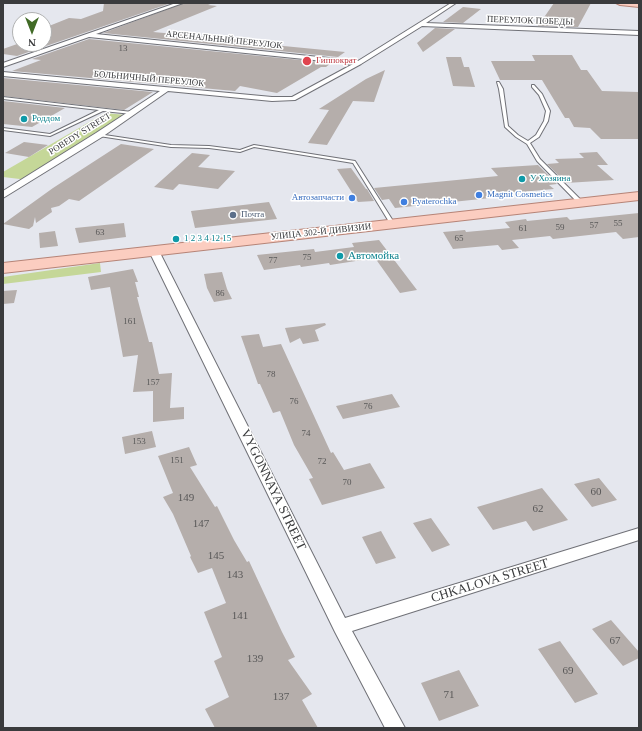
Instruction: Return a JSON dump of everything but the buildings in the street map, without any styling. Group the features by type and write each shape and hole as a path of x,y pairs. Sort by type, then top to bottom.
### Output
{"main road":[{"path":"620,3 639,5"},
{"name":"УЛИЦА 302-Й ДИВИЗИИ","path":"3,268 639,196"}],"street":[{"path":"3,65 181,3"},
{"path":"359,63 390,45 454,3"},
{"name":"ПЕРЕУЛОК ПОБЕДЫ","path":"420,24 639,33"},
{"name":"АРСЕНАЛЬНЫЙ ПЕРЕУЛОК","path":"86,35 359,63"},
{"name":"БОЛЬНИЧНЫЙ ПЕРЕУЛОК","path":"3,74 272,99 293,99 359,63"},
{"name":"POBEDY STREET","path":"3,195 99,135 167,89"},
{"name":"VYGONNAYA STREET","path":"154,251 341,627 395,728"},
{"name":"CHKALOVA STREET","path":"341,627 639,534"}],"lane":[{"path":"498,83 501,89 506,126 528,143 538,160 581,203"},
{"path":"528,143 538,136 546,121 548,111 541,95 533,86"},
{"path":"3,98 132,113"},
{"path":"3,129 50,135 103,110"},
{"path":"99,135 171,146 209,147 240,151 254,146 354,162 393,224"}],"green space":[{"path":"105,113 126,115 28,180 3,177 3,172"},
{"path":"100,263 101,272 3,284 3,277"}],"place":[{"name":"Гиппократ","path":"307,61"},
{"name":"Роддом","path":"24,119"},
{"name":"У Хозяина","path":"522,179"},
{"name":"Magnit Cosmetics","path":"479,195"},
{"name":"Автозапчасти","path":"352,198"},
{"name":"Pyaterochka","path":"404,202"},
{"name":"Почта","path":"233,215"},
{"name":"1 2 3 4 12 15","path":"176,239"},
{"name":"Автомойка","path":"340,256"}]}
